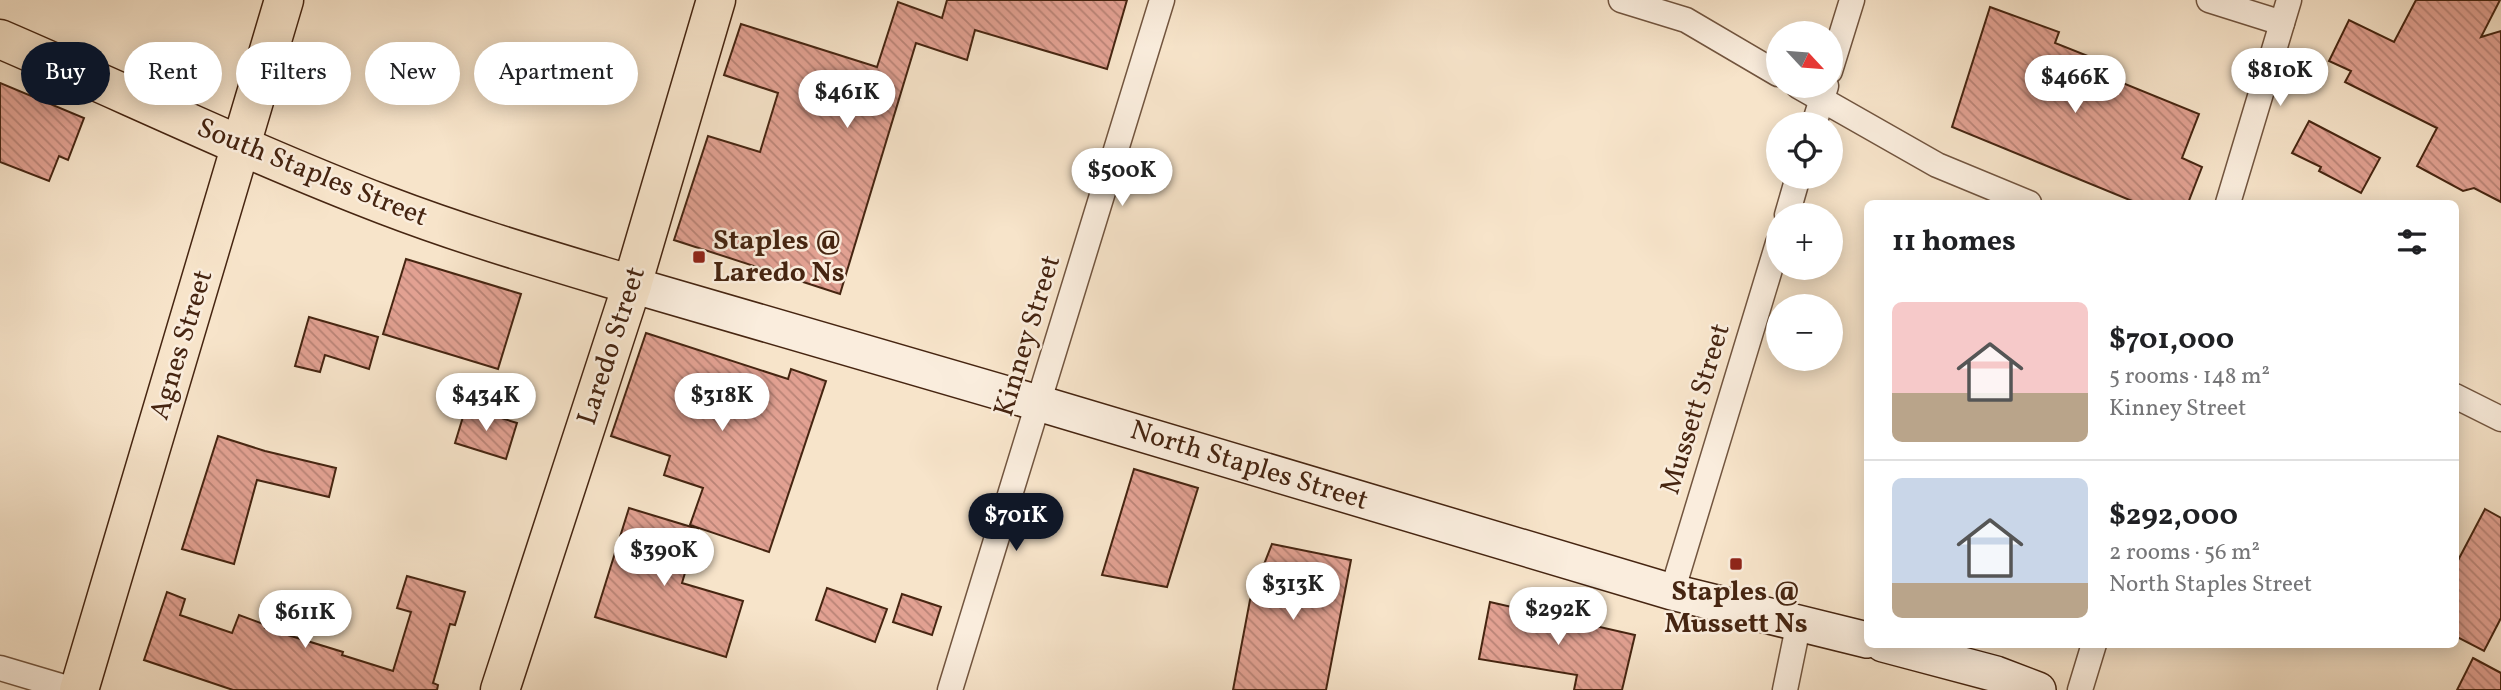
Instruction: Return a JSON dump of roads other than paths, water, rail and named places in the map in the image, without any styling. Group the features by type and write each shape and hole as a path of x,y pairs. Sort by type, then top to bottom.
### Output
{"main road":[{"name":"Agnes Street","path":"77,690 284,0"},
{"name":"Laredo Street","path":"500,690 632,285 716,0"},
{"name":"South Staples Street","path":"0,39 241,147 386,205 479,239 632,285"},
{"name":"North Staples Street","path":"632,285 1672,592 1864,639"},
{"path":"1898,648 1996,674 2038,690"}],"street":[{"name":"Kinney Street","path":"950,690 1162,0"},
{"path":"1620,0 1686,20 1766,67"},
{"path":"1843,29 1852,0"},
{"path":"2208,0 2286,11 2229,200"},
{"path":"1832,98 1937,165 2022,200"},
{"name":"Mussett Street","path":"1672,592 1767,280"},
{"path":"2459,398 2501,419"},
{"path":"1785,690 1799,622"},
{"path":"2080,690 2093,648"},
{"path":"0,668 77,690"}],"place":[{"name":"Staples @ Laredo Ns","path":"699,257"},
{"name":"Staples @ Mussett Ns","path":"1736,564"}]}
